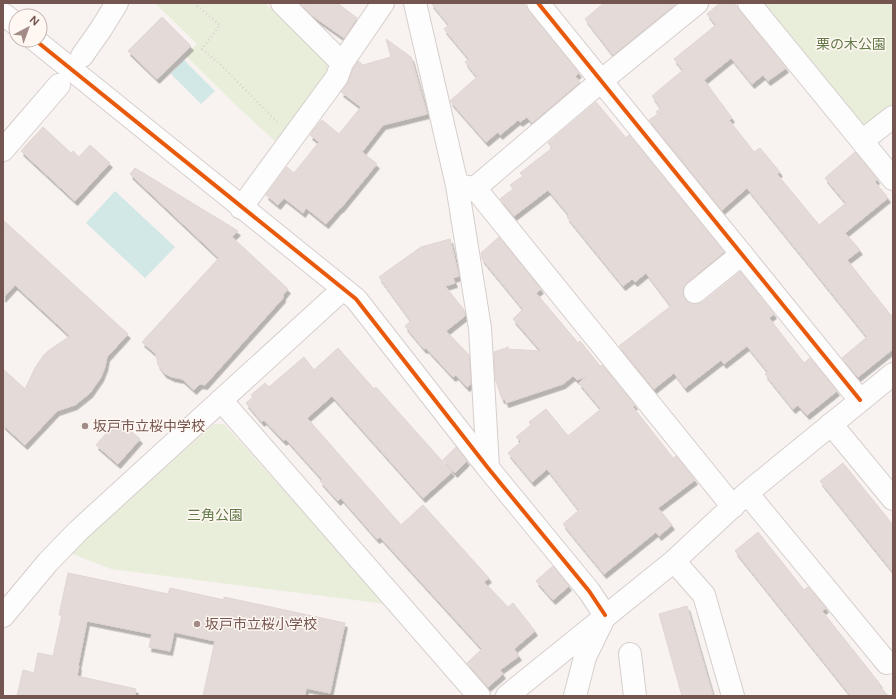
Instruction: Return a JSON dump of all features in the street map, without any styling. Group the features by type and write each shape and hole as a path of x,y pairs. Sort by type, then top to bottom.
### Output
{"street":[{"path":"82,56 117,3"},
{"path":"282,3 342,63"},
{"path":"242,208 337,77 342,63 383,3"},
{"path":"415,3 466,187 480,328 488,468"},
{"path":"538,3 860,400"},
{"path":"466,187 602,81 697,3"},
{"path":"749,3 893,179"},
{"path":"45,48 356,299 488,468 589,591 605,616"},
{"path":"3,150 59,85"},
{"path":"862,141 893,117"},
{"path":"466,187 740,500 887,663"},
{"path":"695,292 742,254"},
{"path":"3,616 48,562 78,531 343,289"},
{"path":"507,696 674,561 740,500 893,374"},
{"path":"221,400 479,696"},
{"path":"831,424 893,499"},
{"path":"674,561 704,595 733,696"},
{"path":"575,696 585,657 605,616"},
{"path":"630,654 635,696"}],"path":[{"path":"194,3 220,25 202,48 222,66 292,138"}],"green space":[{"path":"155,3 265,3 330,67 331,73 278,144 186,56 197,44"},
{"name":"栗の木公園","path":"764,3 893,3 893,107 871,125 863,124"},
{"name":"三角公園","path":"214,424 224,424 386,604 111,569 70,553"}],"shaded area":[{"path":"184,60 215,91 201,104 171,74"},
{"path":"115,191 175,247 145,278 86,223"}],"building":[{"path":"300,3 337,3 357,18 344,38 310,14"},
{"path":"431,3 523,3 579,73 575,76 580,82 532,123 527,117 520,122 518,120 500,135 498,132 486,142 450,101 477,77 465,62 469,59 444,29 449,25"},
{"path":"604,3 677,3 613,55 585,19"},
{"path":"720,3 734,3 786,68 768,81 763,75 752,84 731,58 704,80 732,118 729,120 754,152 760,148 780,172 777,174 819,225 846,203 825,178 855,152 877,179 875,182 888,198 845,233 860,250 847,260 893,318 893,349 858,377 842,358 867,337 747,188 722,210 649,120 658,114 656,112 661,108 652,96 683,70 674,59 716,25 707,14"},
{"path":"162,17 191,46 157,79 128,51"},
{"path":"386,39 411,57 427,114 383,125 362,152 377,164 326,224 306,208 303,213 284,198 278,205 266,195 287,167 294,173 319,142 310,135 315,128 322,120 339,134 361,107 341,92 347,84 358,61 363,65 391,57"},
{"path":"596,102 626,138 629,135 724,252 683,288 683,294 686,300 691,304 703,302 740,272 774,314 769,318 804,363 810,358 837,391 807,415 798,405 793,409 765,374 768,372 747,346 724,364 721,360 685,388 674,373 654,389 619,346 671,306 646,273 635,282 632,279 623,286 567,217 569,215 548,190 514,216 500,199 513,189 510,185 523,176 520,173 552,148 548,143"},
{"path":"43,127 71,153 73,151 79,157 90,145 110,163 75,201 21,151"},
{"path":"135,168 238,231 232,237 288,289 283,295 283,298 205,385 200,384 194,390 182,379 172,377 164,373 158,365 156,354 142,342 219,258 130,174"},
{"path":"3,220 128,334 107,357 101,377 90,393 75,405 57,411 25,445 3,425 3,369 25,389 35,368 43,356 70,336 15,285 3,298"},
{"path":"499,237 541,289 536,293 578,343 580,341 600,366 602,365 635,405 633,407 673,458 676,456 695,480 658,508 672,525 659,536 656,532 604,574 563,524 579,510 547,469 532,482 508,453 521,442 516,437 531,425 529,422 546,409 568,436 601,409 579,383 587,376 577,380 573,376 563,384 506,403 505,399 502,399 495,378 494,352 509,347 507,349 541,351 513,319 523,309 482,259 481,253"},
{"path":"450,239 459,276 453,278 455,283 445,286 464,310 465,316 446,331 469,355 471,384 467,387 456,375 453,377 426,348 424,349 405,326 411,321 379,277 421,247"},
{"path":"338,348 374,389 376,387 452,472 423,498 332,396 307,418 401,525 423,505 489,578 484,582 508,607 513,603 535,631 514,649 519,656 500,670 503,674 488,687 467,663 482,649 380,537 377,539 341,498 338,501 320,481 322,479 286,439 284,441 264,420 262,422 246,403 253,397 251,395 265,383 269,387 304,357 314,370"},
{"path":"118,420 140,439 118,464 96,445"},
{"path":"456,447 467,461 455,473 443,460"},
{"path":"843,463 893,525 893,572 820,481"},
{"path":"758,532 804,590 808,587 826,608 822,611 888,696 851,696 735,551"},
{"path":"553,566 569,586 553,600 536,581"},
{"path":"68,573 168,594 170,588 224,600 224,597 345,623 330,693 306,688 305,696 203,696 215,641 174,632 170,651 149,647 152,634 87,621 77,676 136,689 135,696 17,696 23,670 34,673 38,653 53,656 62,615 59,615"},
{"path":"687,606 713,696 682,696 659,614"}],"cycle path":[{"path":"538,3 860,400"},
{"path":"45,48 356,299 488,468 589,591 605,615"}],"place":[{"name":"坂戸市立桜中学校","path":"85,426"},
{"name":"坂戸市立桜小学校","path":"197,624"}]}
